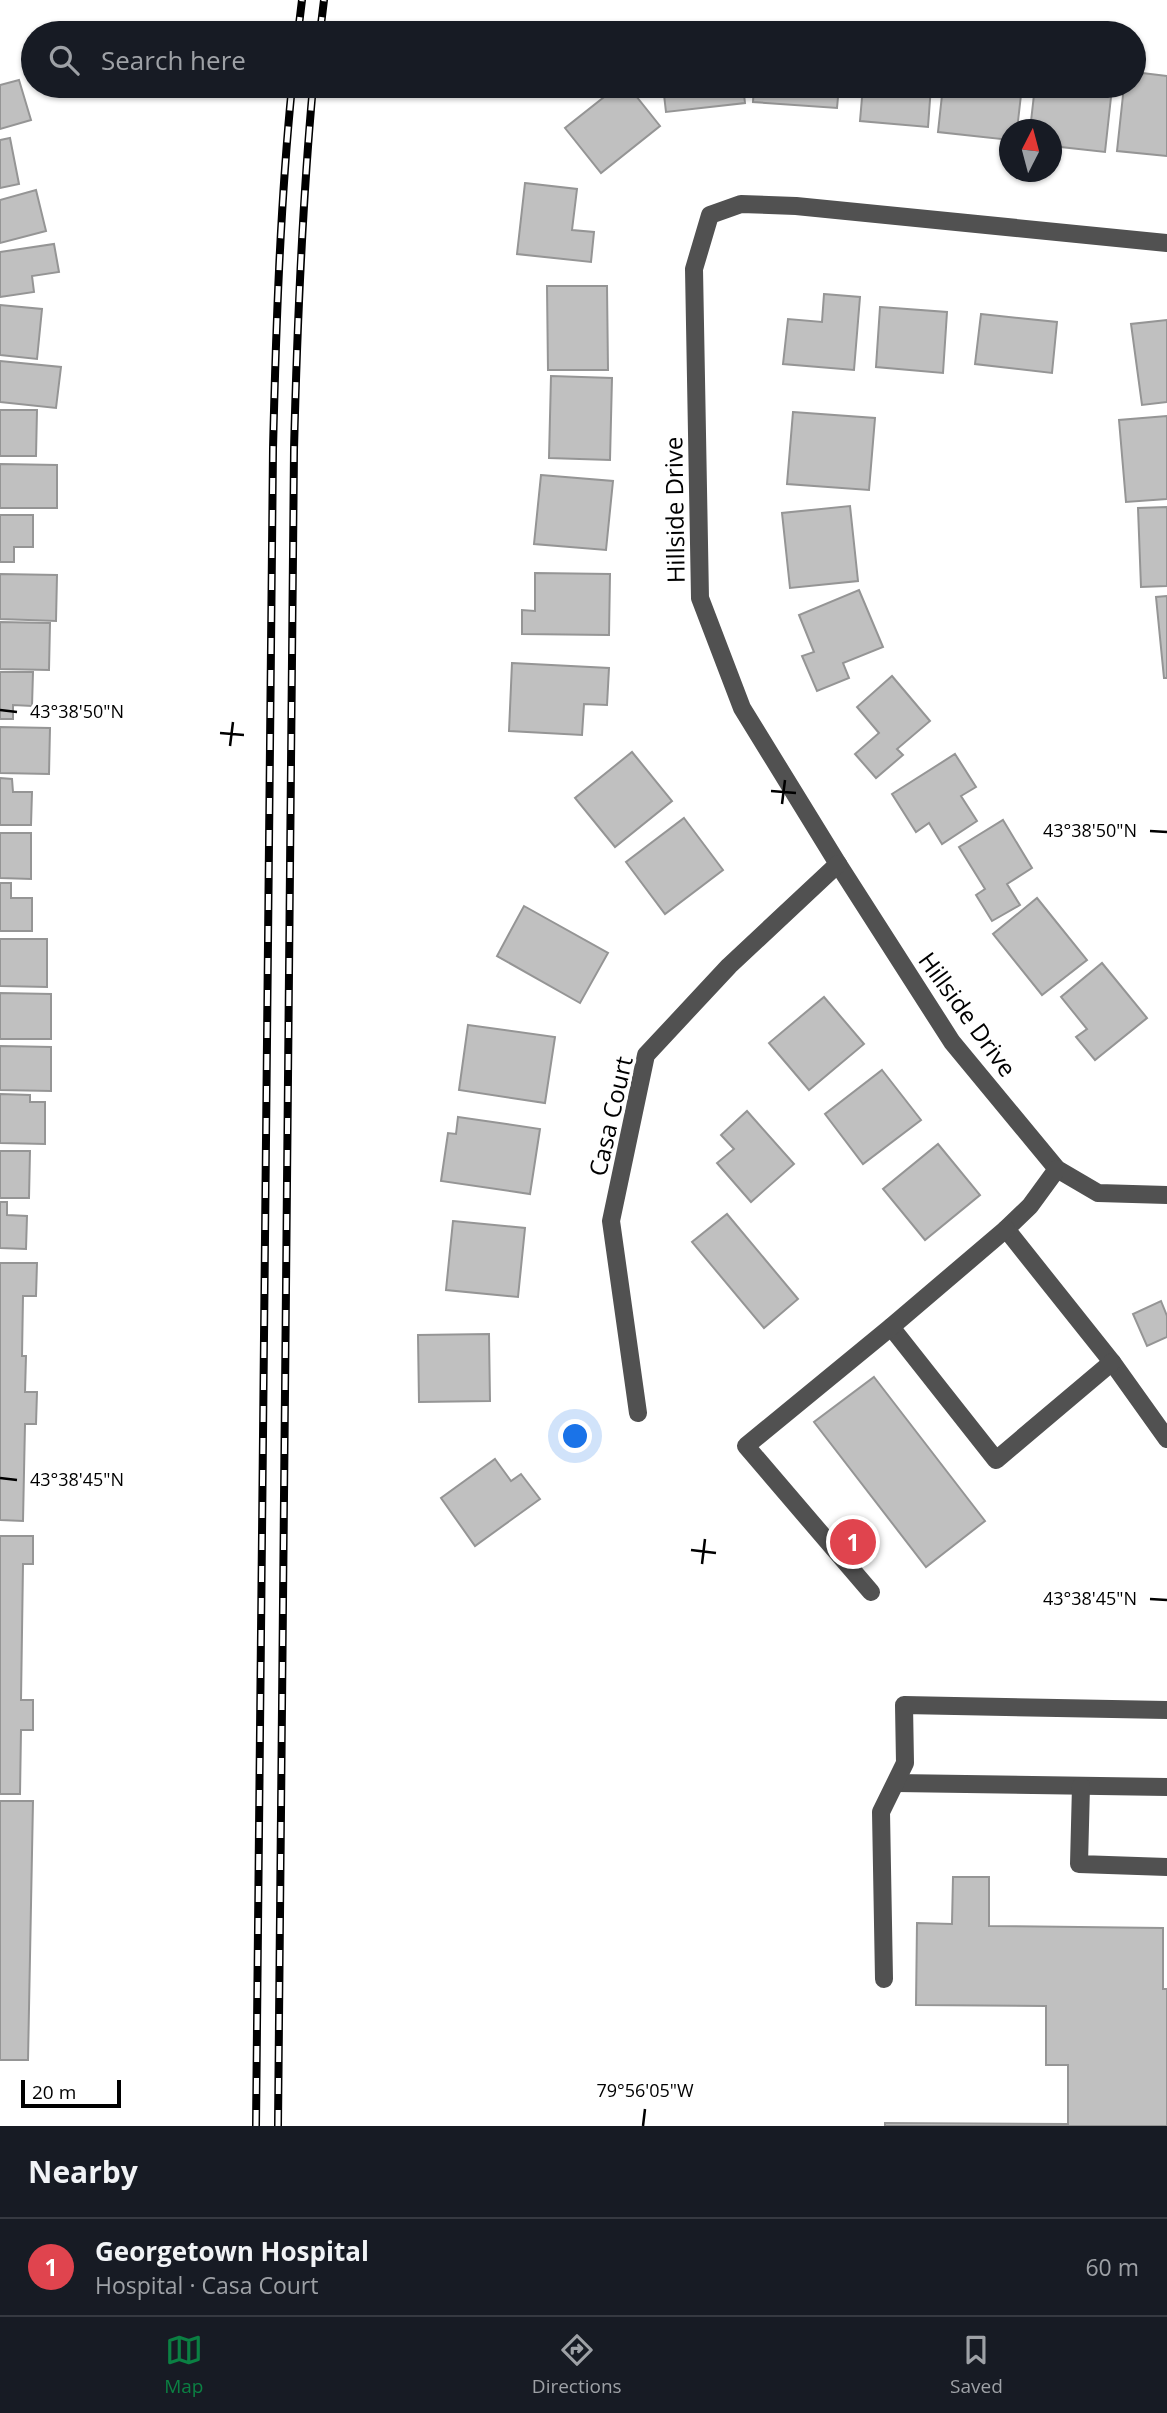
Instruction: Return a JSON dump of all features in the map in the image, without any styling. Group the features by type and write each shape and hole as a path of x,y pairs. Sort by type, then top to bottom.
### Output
{"street":[{"name":"Hillside Drive","path":"1167,243 796,206 741,204 710,215 694,268 700,598 742,708 951,1042 1057,1169 1098,1194 1167,1195"},
{"name":"Casa Court","path":"638,1413 611,1221 646,1055 729,966 838,864"},
{"path":"871,1592 746,1446 1006,1229 1030,1206 1057,1169"},
{"path":"1006,1229 1112,1362 1167,1439"},
{"path":"891,1326 996,1460 1112,1362"},
{"path":"884,1979 881,1812 905,1763 904,1704 1167,1710"},
{"path":"896,1783 1167,1787"},
{"path":"1080,1786 1079,1864 1167,1867"}],"building":[{"path":"1146,73 1167,76 1167,156 1117,151 1123,98 1146,98"},
{"path":"19,80 21,98 24,98 31,120 0,129 0,85"},
{"path":"603,98 638,98 660,126 601,173 565,128"},
{"path":"664,98 744,98 745,103 666,112"},
{"path":"753,98 838,98 837,108 753,102"},
{"path":"862,98 930,98 928,127 860,121"},
{"path":"942,98 1021,98 1018,119 999,119 999,139 938,132"},
{"path":"1034,98 1111,98 1105,152 1062,147 1062,119 1031,119"},
{"path":"10,138 19,184 0,188 0,140"},
{"path":"525,183 577,189 572,230 594,232 591,262 517,254"},
{"path":"36,190 46,231 0,243 0,200"},
{"path":"54,244 59,272 32,276 34,292 0,297 0,252"},
{"path":"547,286 607,286 608,370 548,370"},
{"path":"824,294 860,297 854,370 783,364 788,319 822,322"},
{"path":"0,305 42,309 37,359 0,355"},
{"path":"880,307 947,312 943,373 876,367"},
{"path":"981,314 1057,322 1052,373 975,364"},
{"path":"1167,320 1167,402 1142,405 1131,324"},
{"path":"0,361 61,367 56,408 0,402"},
{"path":"551,376 612,378 610,460 549,458"},
{"path":"0,410 37,410 36,456 0,456"},
{"path":"793,412 875,418 869,490 787,484"},
{"path":"1167,416 1167,499 1126,502 1119,420"},
{"path":"0,464 57,465 57,508 0,508"},
{"path":"541,475 613,481 606,550 534,544"},
{"path":"850,506 858,581 790,588 782,513"},
{"path":"1167,507 1167,586 1141,587 1138,508"},
{"path":"0,515 33,515 33,547 14,547 14,562 0,562"},
{"path":"535,573 610,574 609,635 522,634 522,610 535,611"},
{"path":"0,574 57,575 56,621 0,619"},
{"path":"859,590 883,647 843,663 849,678 817,691 802,656 814,652 799,615"},
{"path":"1167,596 1167,678 1164,678 1156,597"},
{"path":"0,622 50,623 49,670 0,669"},
{"path":"512,663 609,668 607,705 584,704 582,735 509,731"},
{"path":"0,672 33,672 32,706 13,705 13,719 0,719"},
{"path":"892,676 930,721 897,749 903,755 876,778 855,754 879,733 857,707"},
{"path":"0,727 50,728 49,774 0,773"},
{"path":"632,752 672,801 615,847 575,798"},
{"path":"955,754 976,787 961,796 977,821 942,844 929,823 916,832 892,794"},
{"path":"0,778 12,779 13,792 32,792 31,825 0,825"},
{"path":"684,818 723,870 665,914 626,862"},
{"path":"1003,820 1032,868 1007,884 1020,905 992,921 976,895 985,889 959,847"},
{"path":"0,833 31,833 31,879 0,878"},
{"path":"0,883 11,883 11,898 32,898 32,931 0,931"},
{"path":"1037,898 1087,960 1042,995 993,934"},
{"path":"524,906 608,953 580,1003 497,956"},
{"path":"0,939 47,939 47,987 0,986"},
{"path":"1102,963 1147,1018 1095,1060 1076,1037 1087,1029 1061,997"},
{"path":"0,993 51,994 51,1039 0,1039"},
{"path":"824,997 864,1044 809,1090 769,1043"},
{"path":"468,1025 555,1037 545,1103 459,1090"},
{"path":"0,1046 51,1047 51,1091 0,1090"},
{"path":"882,1070 921,1120 863,1164 825,1114"},
{"path":"0,1094 30,1095 30,1102 45,1102 45,1144 0,1143"},
{"path":"747,1111 794,1164 751,1202 717,1163 734,1149 721,1135"},
{"path":"458,1117 540,1129 530,1194 441,1181 448,1133 456,1134"},
{"path":"938,1144 980,1195 925,1240 883,1189"},
{"path":"0,1151 30,1151 29,1198 0,1198"},
{"path":"0,1202 7,1202 7,1215 27,1216 26,1249 0,1248"},
{"path":"727,1214 798,1299 764,1328 692,1242"},
{"path":"453,1221 525,1228 518,1297 446,1290"},
{"path":"0,1263 37,1263 36,1296 23,1296 22,1356 26,1356 25,1392 37,1392 36,1424 25,1424 23,1521 0,1520"},
{"path":"1161,1301 1167,1316 1167,1337 1147,1346 1133,1314"},
{"path":"489,1334 490,1401 419,1402 418,1335"},
{"path":"874,1377 985,1521 926,1567 814,1422"},
{"path":"495,1459 511,1481 521,1474 540,1499 475,1546 441,1498"},
{"path":"0,1536 33,1536 33,1564 23,1564 21,1700 33,1700 33,1730 21,1730 20,1794 0,1794"},
{"path":"0,1801 33,1801 28,2060 0,2060"},
{"path":"953,1877 989,1877 989,1926 1163,1928 1163,1989 1167,1989 1167,2126 885,2126 885,2123 1068,2124 1068,2065 1046,2065 1046,2006 916,2005 917,1923 952,1924"}],"railway":[{"path":"299,21 302,0"},
{"path":"321,21 324,0"},
{"path":"256,2126 273,449 279,268 291,98"},
{"path":"278,2126 294,450 300,268 312,98"}],"place":[{"name":"Georgetown Hospital","path":"853,1542"}]}
